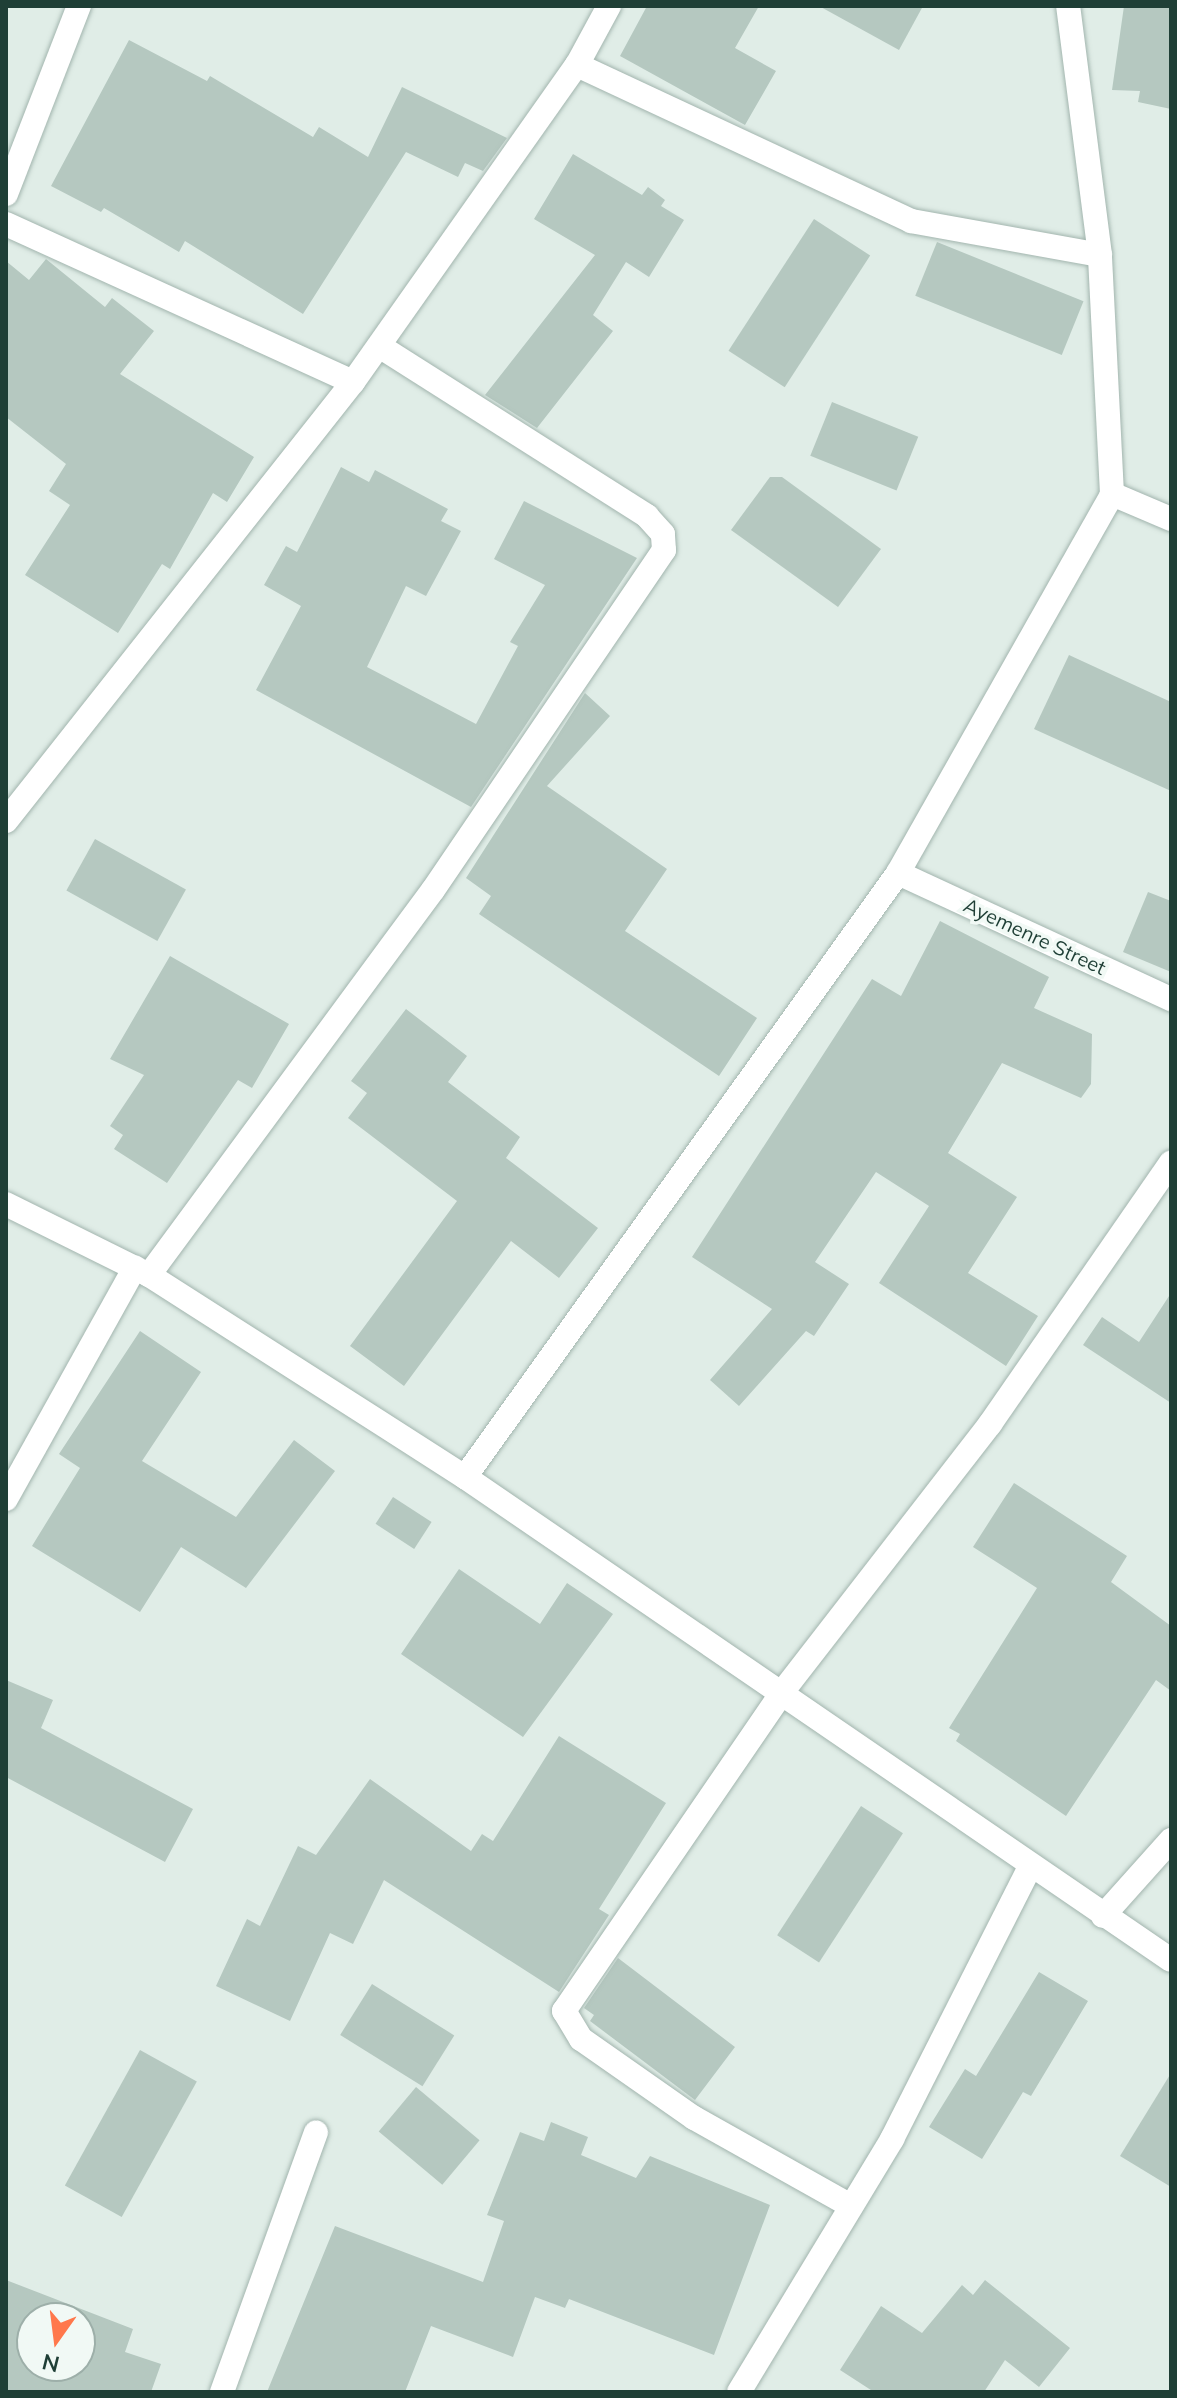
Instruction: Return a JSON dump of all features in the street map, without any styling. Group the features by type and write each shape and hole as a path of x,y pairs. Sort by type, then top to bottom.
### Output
{"street":[{"path":"6,194 79,6"},
{"path":"6,821 353,382 577,65 609,6"},
{"path":"465,1477 898,873 1112,494 1100,255 1068,6"},
{"path":"577,65 911,221 1100,255"},
{"path":"6,224 353,382"},
{"path":"6,1499 142,1271 433,890 664,550 663,534 647,516 379,346"},
{"path":"1112,494 1171,519"},
{"name":"Ayemenre Street","path":"898,873 1171,999"},
{"path":"851,2206 694,2118 581,2039 564,2011 783,1691 990,1424 1171,1163"},
{"path":"6,1204 142,1271 465,1477 783,1691 1030,1867 1171,1960"},
{"path":"1103,1916 1171,1840"},
{"path":"739,2392 892,2139 1030,1867"},
{"path":"222,2392 316,2132"}],"building":[{"path":"647,6 759,6 735,48 776,71 745,125 620,56"},
{"path":"819,6 923,6 899,50"},
{"path":"1124,6 1171,6 1171,109 1138,102 1140,91 1112,90"},
{"path":"129,40 207,81 210,76 313,137 319,127 368,157 402,87 507,138 483,171 465,163 458,177 406,152 303,314 185,241 179,252 104,208 101,212 51,186"},
{"path":"573,154 642,195 648,187 665,200 661,206 684,220 649,277 626,262 593,315 613,331 537,428 485,395 595,255 534,219"},
{"path":"814,219 870,255 785,387 728,351"},
{"path":"937,242 1083,301 1062,355 915,296"},
{"path":"46,259 105,307 112,298 154,331 120,374 254,457 227,502 213,493 170,569 162,564 118,633 25,575 70,505 49,491 66,464 6,417 6,261 29,280"},
{"path":"832,402 918,437 897,491 810,456"},
{"path":"341,467 369,482 375,470 448,509 441,521 461,531 426,596 406,586 367,667 476,724 518,646 510,642 545,585 494,559 524,501 637,558 471,807 256,690 301,606 264,585 286,546 297,552"},
{"path":"770,477 782,477 881,549 838,607 731,530"},
{"path":"1069,655 1171,702 1171,791 1034,729"},
{"path":"585,693 610,716 547,786 667,869 625,931 757,1018 719,1076 479,914 491,896 466,878"},
{"path":"95,839 186,889 157,941 66,891"},
{"path":"1148,892 1171,901 1171,972 1123,952"},
{"path":"940,921 1049,977 1034,1008 1092,1034 1091,1084 1081,1098 1002,1063 948,1153 1017,1197 968,1273 1038,1316 1006,1366 879,1283 929,1206 876,1172 815,1262 849,1284 814,1336 806,1331 739,1406 710,1380 772,1309 692,1257 872,979 901,996"},
{"path":"170,956 289,1024 252,1088 238,1080 167,1183 114,1149 123,1135 110,1126 144,1075 110,1059"},
{"path":"406,1009 467,1056 448,1082 520,1137 506,1158 598,1228 559,1278 511,1241 404,1386 350,1346 457,1201 348,1118 367,1093 351,1081"},
{"path":"1171,1293 1171,1403 1083,1345 1102,1317 1139,1342"},
{"path":"140,1331 201,1372 142,1461 236,1517 294,1440 335,1471 246,1588 181,1547 140,1612 32,1546 80,1468 59,1454"},
{"path":"1014,1483 1127,1556 1111,1582 1171,1626 1171,1691 1156,1680 1066,1816 956,1741 960,1734 949,1728 1037,1588 973,1547"},
{"path":"393,1497 432,1522 414,1549 376,1524"},
{"path":"459,1569 540,1624 567,1583 613,1614 523,1737 401,1654"},
{"path":"6,1680 53,1700 41,1728 193,1809 165,1862 6,1777"},
{"path":"559,1736 666,1803 599,1909 609,1915 559,1992 384,1880 353,1944 330,1933 290,2021 216,1986 247,1919 260,1926 298,1846 316,1855 370,1779 471,1851 482,1834 493,1841"},
{"path":"861,1806 903,1833 819,1962 777,1935"},
{"path":"618,1958 735,2047 695,2100 590,2021 594,2015 584,2008"},
{"path":"1039,1972 1088,2001 1031,2096 1023,2092 982,2159 929,2127 965,2069 976,2076"},
{"path":"372,1984 454,2035 422,2086 340,2035"},
{"path":"140,2050 197,2082 122,2217 65,2186"},
{"path":"1171,2073 1171,2187 1120,2156"},
{"path":"416,2087 480,2140 442,2185 379,2131"},
{"path":"551,2122 588,2137 581,2155 636,2178 650,2156 770,2205 714,2355 569,2299 565,2308 535,2297 513,2357 431,2326 405,2392 267,2392 335,2226 483,2282 504,2221 487,2215 520,2132 544,2141"},
{"path":"6,2280 63,2302 16,2302 16,2382 96,2382 96,2315 133,2329 125,2352 161,2364 151,2392 6,2392"},
{"path":"985,2280 1070,2348 1039,2387 1005,2360 984,2392 874,2392 840,2370 881,2306 922,2333 962,2285 973,2295"}]}
